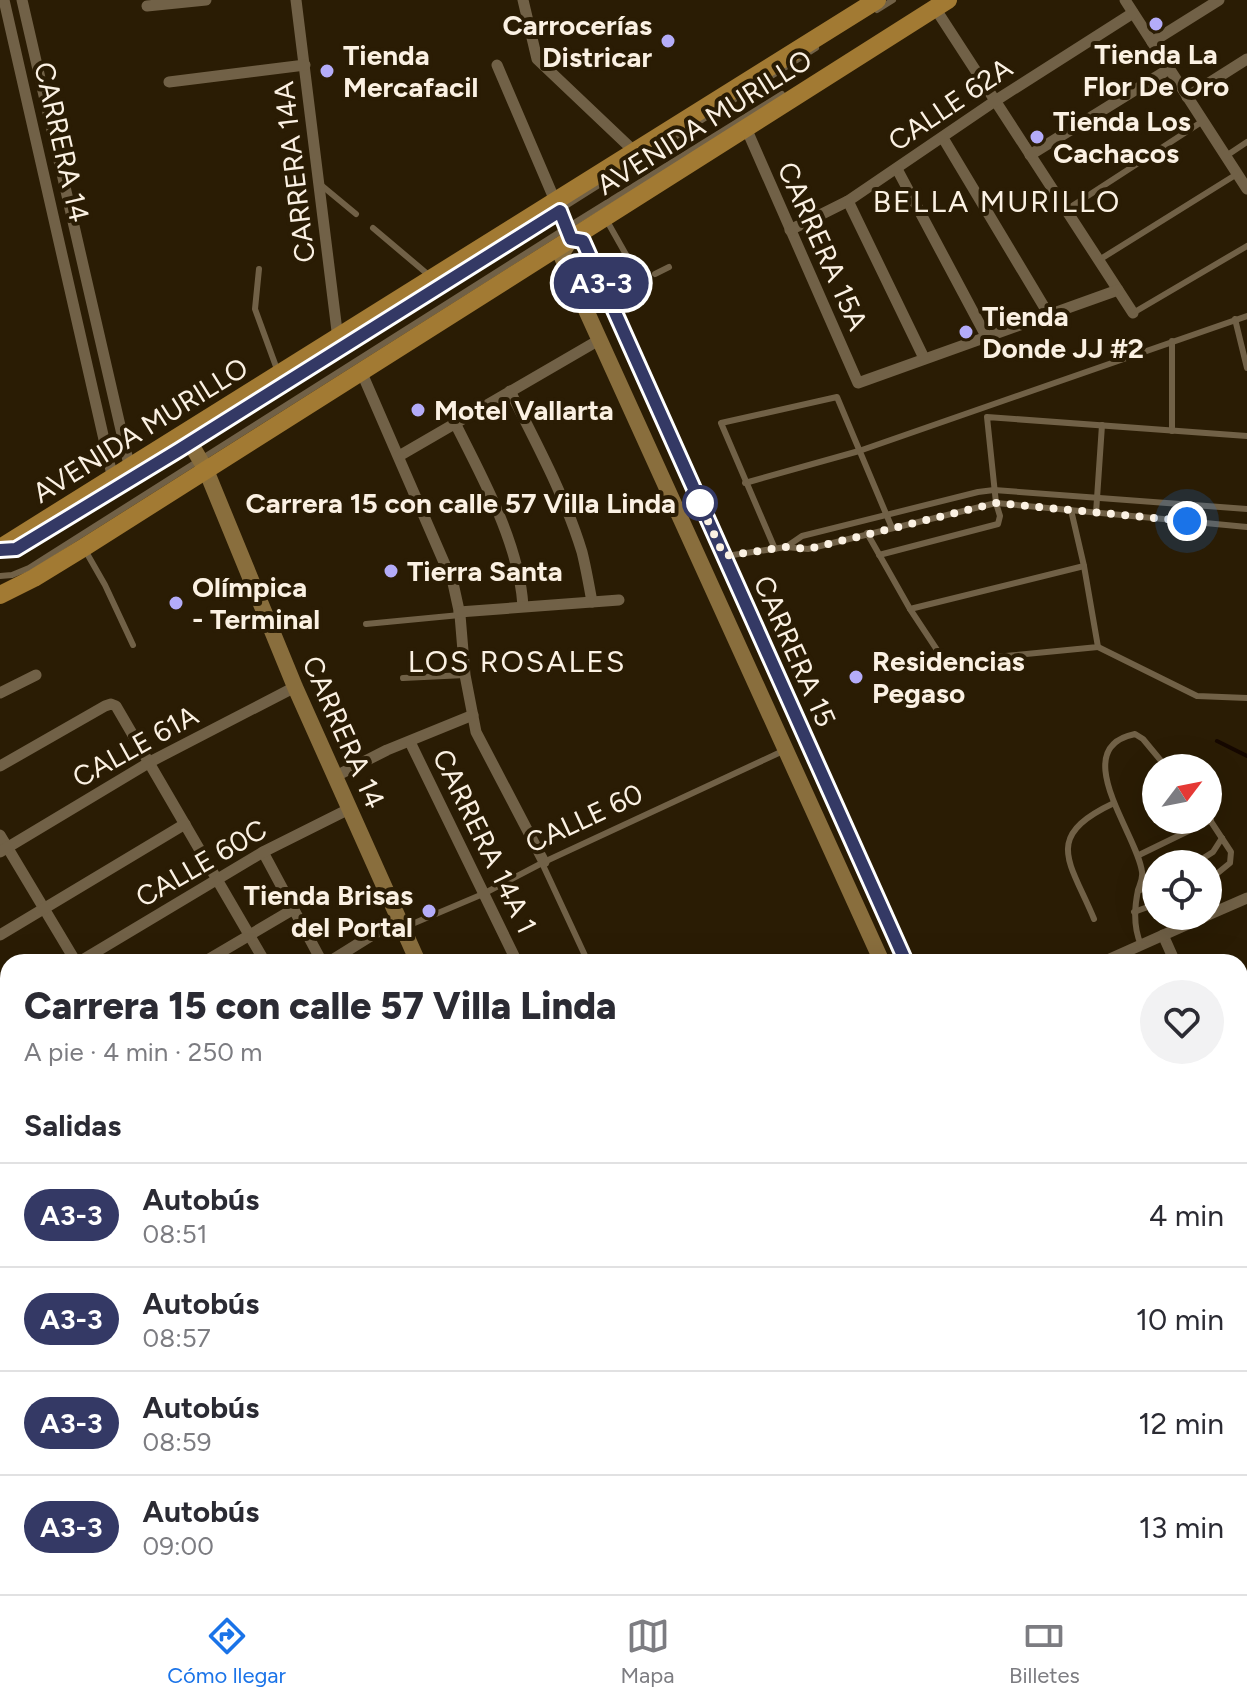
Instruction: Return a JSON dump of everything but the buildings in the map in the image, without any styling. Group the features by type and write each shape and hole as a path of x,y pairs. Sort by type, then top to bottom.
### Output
{"main road":[{"name":"AVENIDA MURILLO","path":"0,549 130,469 188,439 280,375 434,279 558,207 636,153 877,0"},
{"name":"AVENIDA MURILLO","path":"0,595 83,548 203,465 361,371 568,234 605,218 939,3"},
{"name":"CARRERA 15","path":"558,207 568,234 561,255 878,954"},
{"name":"CARRERA 15","path":"568,234 583,241 902,954"},
{"name":"CARRERA 14","path":"188,439 203,465 295,687 414,954"},
{"path":"702,565 724,556"},
{"path":"830,847 850,838"}],"street":[{"path":"147,6 206,0"},
{"name":"CARRERA 14A","path":"296,0 338,339"},
{"path":"523,0 537,59 636,153"},
{"path":"1125,0 1247,189"},
{"path":"1152,42 1219,0"},
{"name":"CARRERA 14","path":"4,2 113,479"},
{"path":"939,3 995,101 1133,313"},
{"name":"CARRERA 14","path":"23,6 130,469"},
{"name":"CALLE 62A","path":"790,230 848,201 995,101 1133,13"},
{"path":"1187,97 1247,59"},
{"path":"169,82 305,65"},
{"path":"497,65 558,207"},
{"path":"1030,155 1169,69"},
{"name":"CARRERA 15A","path":"746,128 858,383 924,358"},
{"path":"943,138 1049,315"},
{"path":"897,169 986,336"},
{"path":"848,201 924,358 1118,290"},
{"path":"399,456 599,340"},
{"path":"361,371 453,583 460,614 465,675 484,749 543,862"},
{"path":"510,391 569,517 582,552 592,602"},
{"path":"455,423 514,554 521,578 523,606"},
{"path":"460,614 523,606 619,600"},
{"path":"0,693 36,675"},
{"name":"CALLE 61A","path":"4,850 150,762 295,687"},
{"path":"0,766 111,704 116,706 260,954"},
{"path":"334,777 473,715"},
{"name":"CARRERA 14A 1","path":"410,742 513,954"},
{"name":"CALLE 60C","path":"91,954 263,852 349,809"},
{"path":"0,935 185,824"},
{"path":"0,835 4,850 72,954"},
{"path":"263,852 317,954"},
{"path":"1222,911 1246,902"},
{"path":"217,954 292,910"},
{"name":"CALLE 60","path":"344,954 400,924"},
{"path":"1121,954 1175,930"},
{"path":"1163,935 1171,954"}],"lane":[{"path":"840,33 893,0"},
{"path":"0,576 29,568 203,465 939,3"},
{"path":"0,549 16,549 558,207 827,42"},
{"path":"1066,210 1203,121"},
{"path":"1226,156 1247,142"},
{"path":"1099,260 1237,174"},
{"path":"321,185 356,214"},
{"path":"605,218 637,274"},
{"path":"373,228 434,279"},
{"path":"1133,313 1247,246"},
{"path":"655,274 669,267"},
{"path":"259,269 255,309 280,375"},
{"path":"610,302 631,289"},
{"path":"745,483 859,451 1247,316"},
{"path":"1235,319 1247,368"},
{"path":"1172,341 1172,431"},
{"path":"775,549 721,423 837,397 892,528"},
{"path":"879,555 998,524 1000,516 994,490 987,417 982,408"},
{"path":"987,417 1247,436"},
{"path":"1096,513 1102,425"},
{"path":"786,547 802,536 994,490 1247,509"},
{"path":"724,556 786,547 808,549 996,503 1247,527"},
{"path":"1071,510 1098,647"},
{"path":"867,533 910,609 945,662 1098,647 1197,696 1247,698"},
{"path":"83,548 105,585 133,645"},
{"path":"910,609 1084,566"},
{"path":"366,624 460,614"},
{"path":"403,678 465,675"},
{"path":"1141,945 1134,912 1143,876 1139,855 1114,803 1104,773 1104,760 1116,742 1135,734 1155,754"},
{"name":"CALLE 60","path":"400,924 483,894 543,862 786,750"},
{"path":"1094,919 1066,852 1067,839 1074,829 1114,803"},
{"path":"1139,855 1180,834"},
{"path":"1219,834 1231,852 1230,863 1222,870"},
{"path":"1214,850 1222,838"},
{"path":"543,862 584,954"},
{"path":"1138,891 1142,889"},
{"path":"1134,912 1142,909"}],"waterway":[{"path":"1217,741 1247,756"}],"bus line":[{"name":"A3-3","path":"0,550 16,549 560,211 571,239 583,241 902,954"}],"place":[{"name":"Tienda La Flor De Oro","path":"1156,24"},
{"name":"Carrocerías Districar","path":"668,41"},
{"name":"Tienda Mercafacil","path":"327,71"},
{"name":"Tienda Los Cachacos","path":"1037,137"},
{"name":"Tienda Donde JJ #2","path":"966,332"},
{"name":"Motel Vallarta","path":"418,410"},
{"name":"Carrera 15 con calle 57 Villa Linda","path":"700,503"},
{"name":"Tierra Santa","path":"391,571"},
{"name":"Olímpica - Terminal","path":"176,603"},
{"name":"Residencias Pegaso","path":"856,677"},
{"name":"Tienda Brisas del Portal","path":"429,911"}],"district":[{"name":"BELLA MURILLO","path":"997,202"},
{"name":"LOS ROSALES","path":"517,662"}],"route":[{"path":"700,503 698,499 724,556 786,547 808,549 996,503 1187,521"}]}
